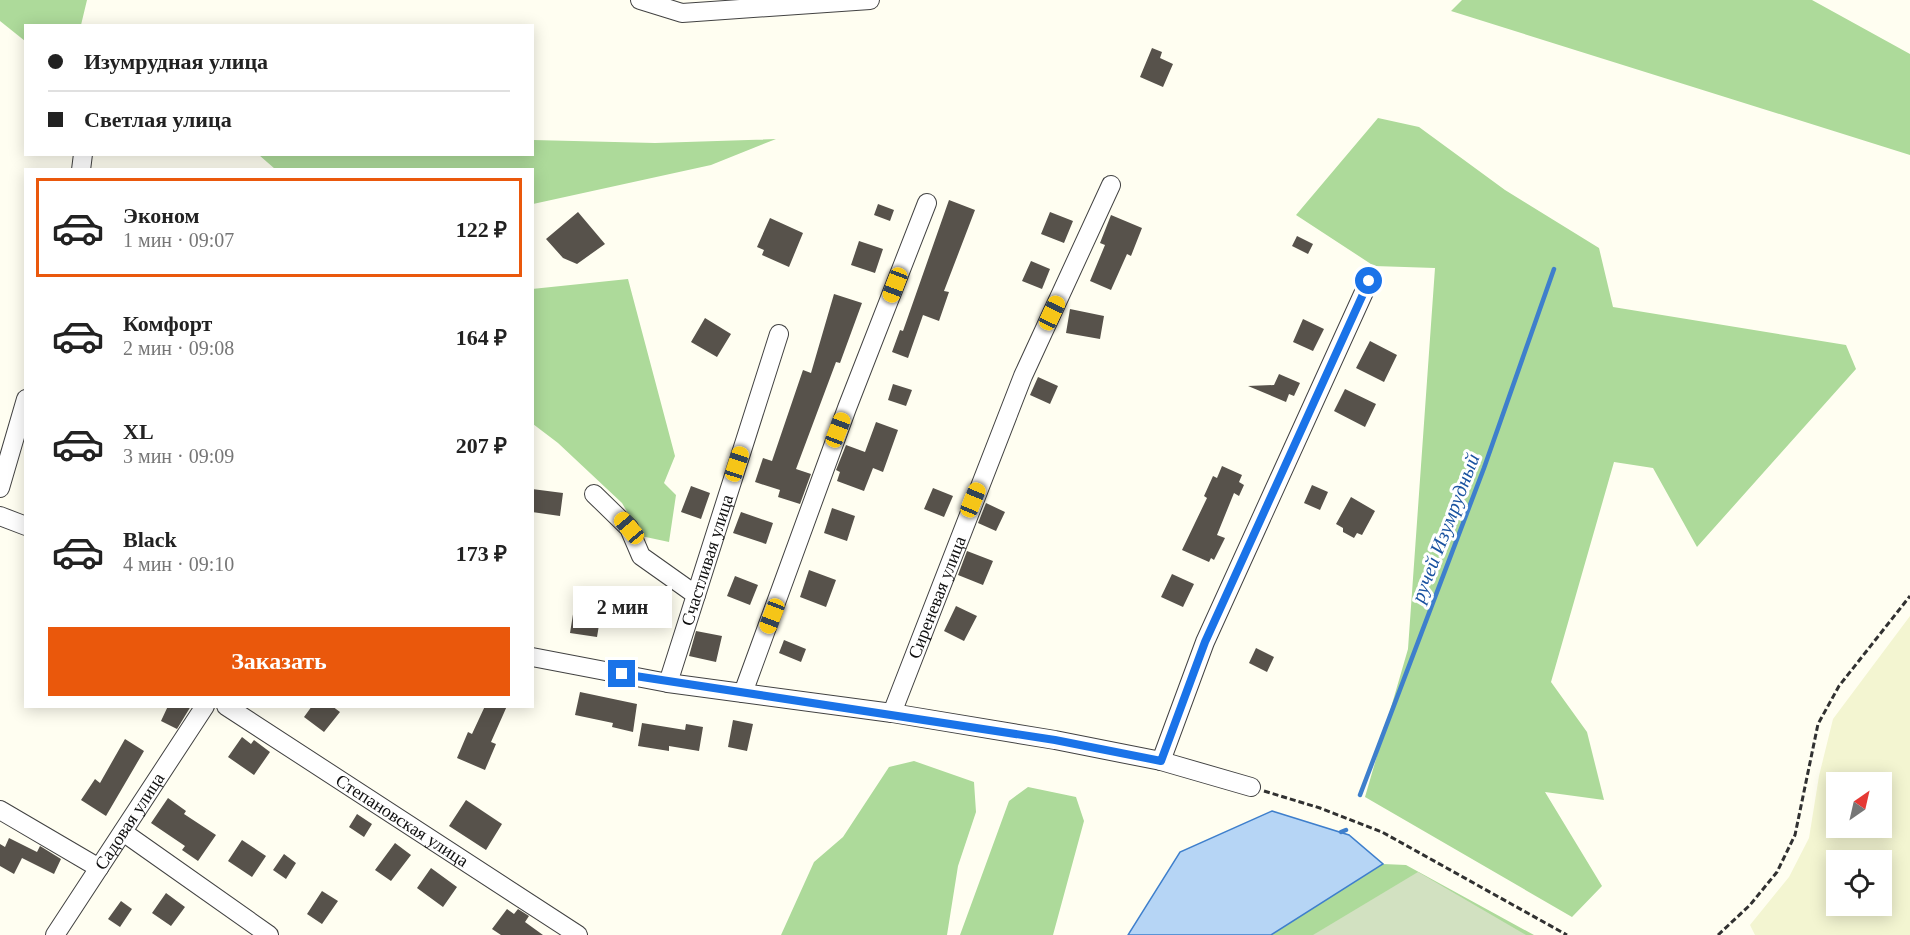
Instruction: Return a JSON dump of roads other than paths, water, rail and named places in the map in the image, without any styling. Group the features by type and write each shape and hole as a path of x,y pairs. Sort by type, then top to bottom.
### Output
{"street":[{"path":"640,0 682,13 870,0"},
{"name":"Сиреневая улица","path":"892,713 1023,376 1111,185"},
{"path":"743,693 838,430 927,203"},
{"path":"1161,761 1205,642 1369,281"},
{"name":"Счастливая улица","path":"668,683 779,334"},
{"path":"0,488 24,406"},
{"path":"594,494 629,528 641,556 696,595"},
{"path":"0,516 24,525"},
{"path":"534,657 668,683 892,713 1055,740 1161,761 1251,787"},
{"name":"Садовая улица","path":"55,935 204,708"},
{"name":"Степановская улица","path":"229,708 578,935"},
{"path":"0,810 99,868"},
{"path":"123,832 268,935"}],"water":[{"path":"1272,811 1349,835 1383,864 1271,935 1128,935 1180,852"}],"waterway":[{"name":"ручей Изумрудный","path":"1360,795 1484,468 1554,269"},
{"name":"ручей Изумрудный","path":"1341,832 1346,830"}]}
